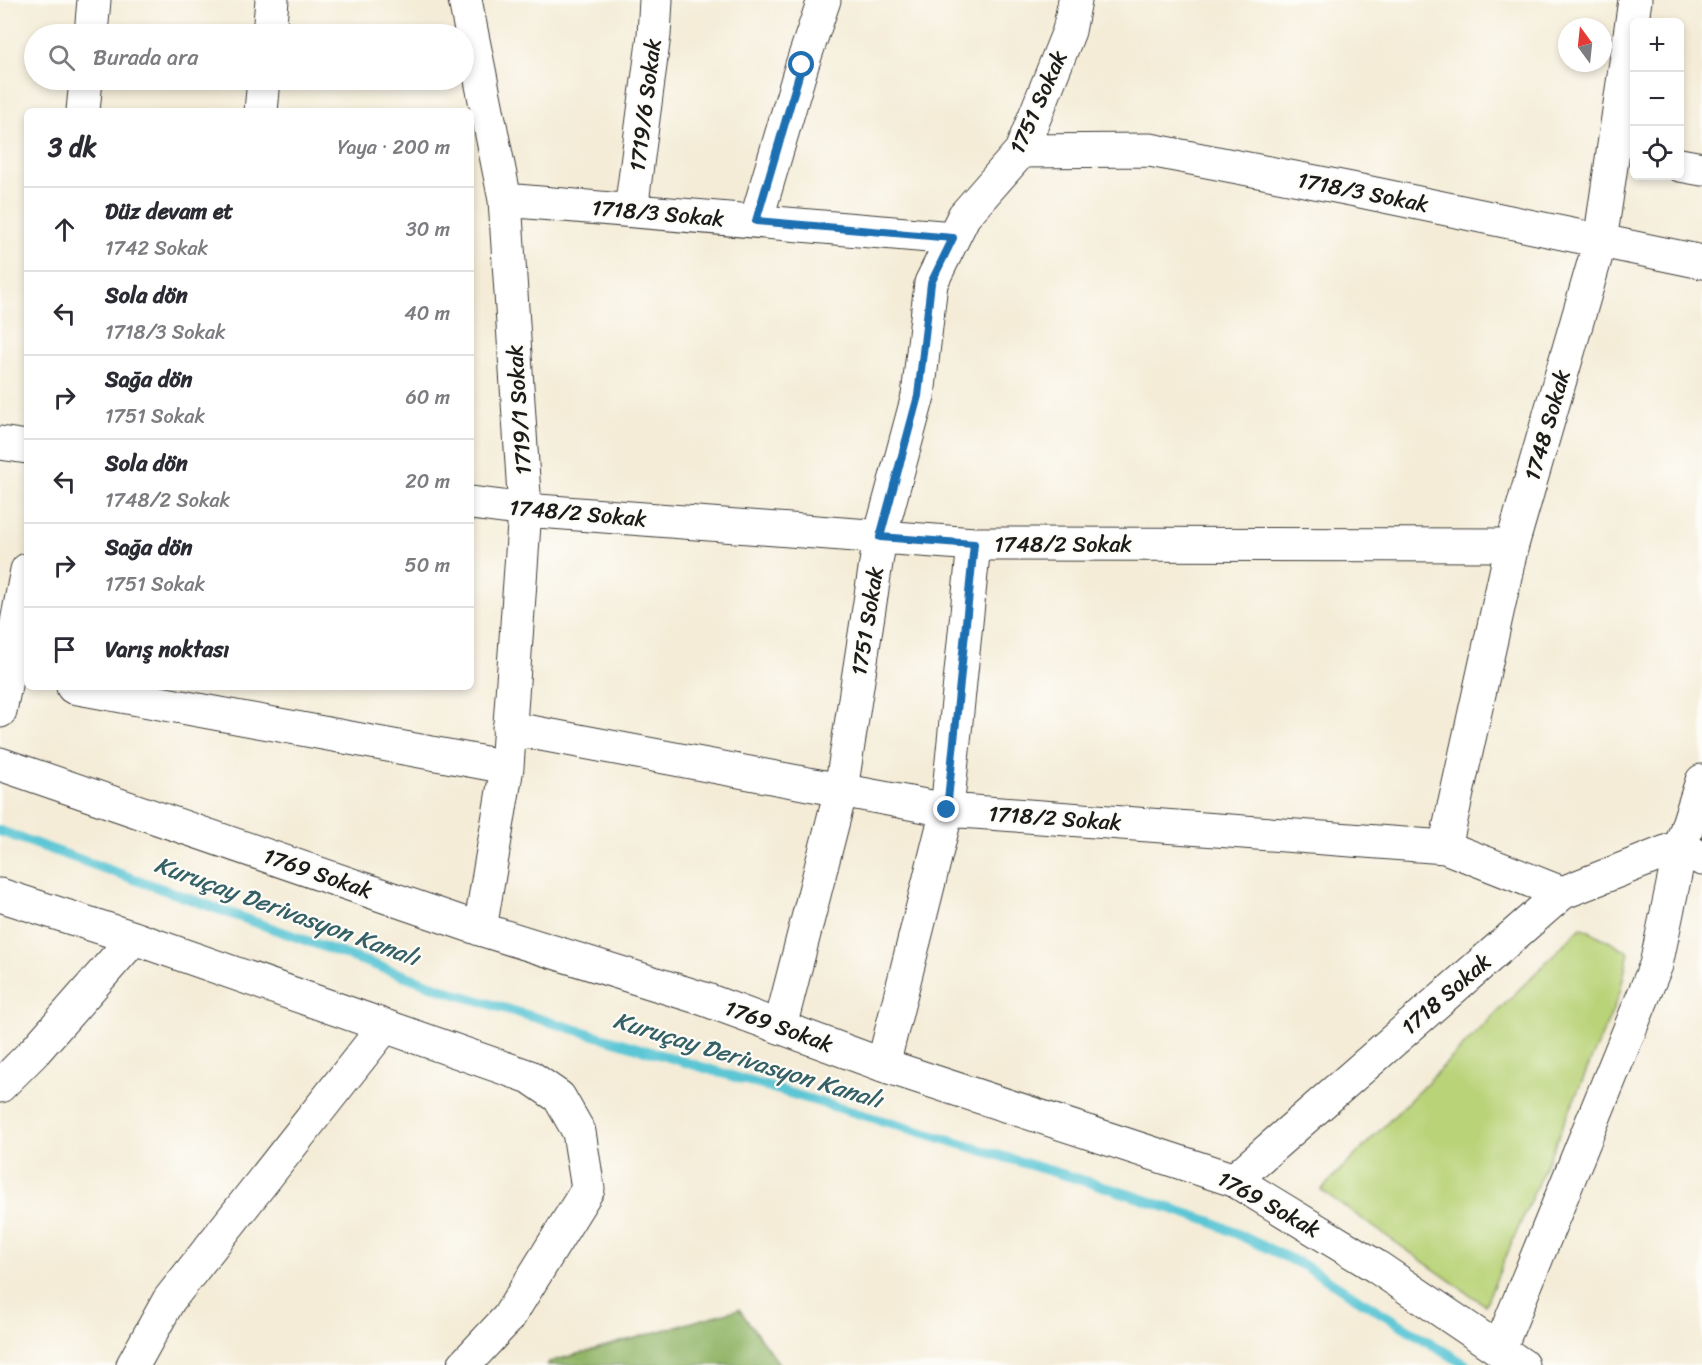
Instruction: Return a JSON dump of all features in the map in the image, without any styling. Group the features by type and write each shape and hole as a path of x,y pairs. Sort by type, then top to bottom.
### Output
{"street":[{"path":"92,24 94,0"},
{"path":"269,24 272,0"},
{"name":"1719/1 Sokak","path":"465,0 470,24"},
{"name":"1719/6 Sokak","path":"631,210 654,35 656,0"},
{"path":"756,221 802,65 824,0"},
{"name":"1751 Sokak","path":"780,1026 842,790 880,537 918,396 931,283 964,216 1021,150 1069,31 1075,0"},
{"name":"1748 Sokak","path":"1445,847 1512,545 1624,153 1635,0"},
{"name":"1719/1 Sokak","path":"474,44 506,200 525,510 507,766 480,929"},
{"path":"83,108 85,90"},
{"path":"261,108 263,90"},
{"name":"1718/3 Sokak","path":"1021,150 1150,150 1702,262"},
{"path":"1684,166 1702,169"},
{"name":"1718/3 Sokak","path":"506,200 953,238"},
{"path":"0,443 24,447"},
{"name":"1748/2 Sokak","path":"474,503 525,510 974,544 1512,545"},
{"path":"883,1065 947,810 974,544"},
{"path":"0,711 12,676 24,591"},
{"path":"89,690 507,766"},
{"name":"1718/2 Sokak","path":"509,728 947,810 1445,847 1562,893"},
{"name":"1769 Sokak","path":"0,764 480,929 704,999 883,1065 1234,1180 1377,1267 1511,1357"},
{"path":"1511,1357 1656,965 1692,853 1702,781"},
{"name":"1718 Sokak","path":"1234,1180 1562,893 1692,853"},
{"path":"0,895 134,938 530,1077 559,1097 579,1132 588,1189 508,1318 464,1365"},
{"path":"0,1086 35,1051 134,938"},
{"path":"133,1365 169,1300 385,1026"}],"green space":[{"path":"1581,927 1629,952 1619,996 1485,1305 1321,1190"},
{"path":"739,1309 780,1365 547,1365 549,1362"}],"waterway":[{"name":"Kuruçay Derivasyon Kanalı","path":"0,831 456,994 1112,1189 1212,1222 1305,1266 1466,1365"}],"route":[{"path":"802,65 756,221 953,238 931,283 918,396 880,537 974,544 947,810"}]}
